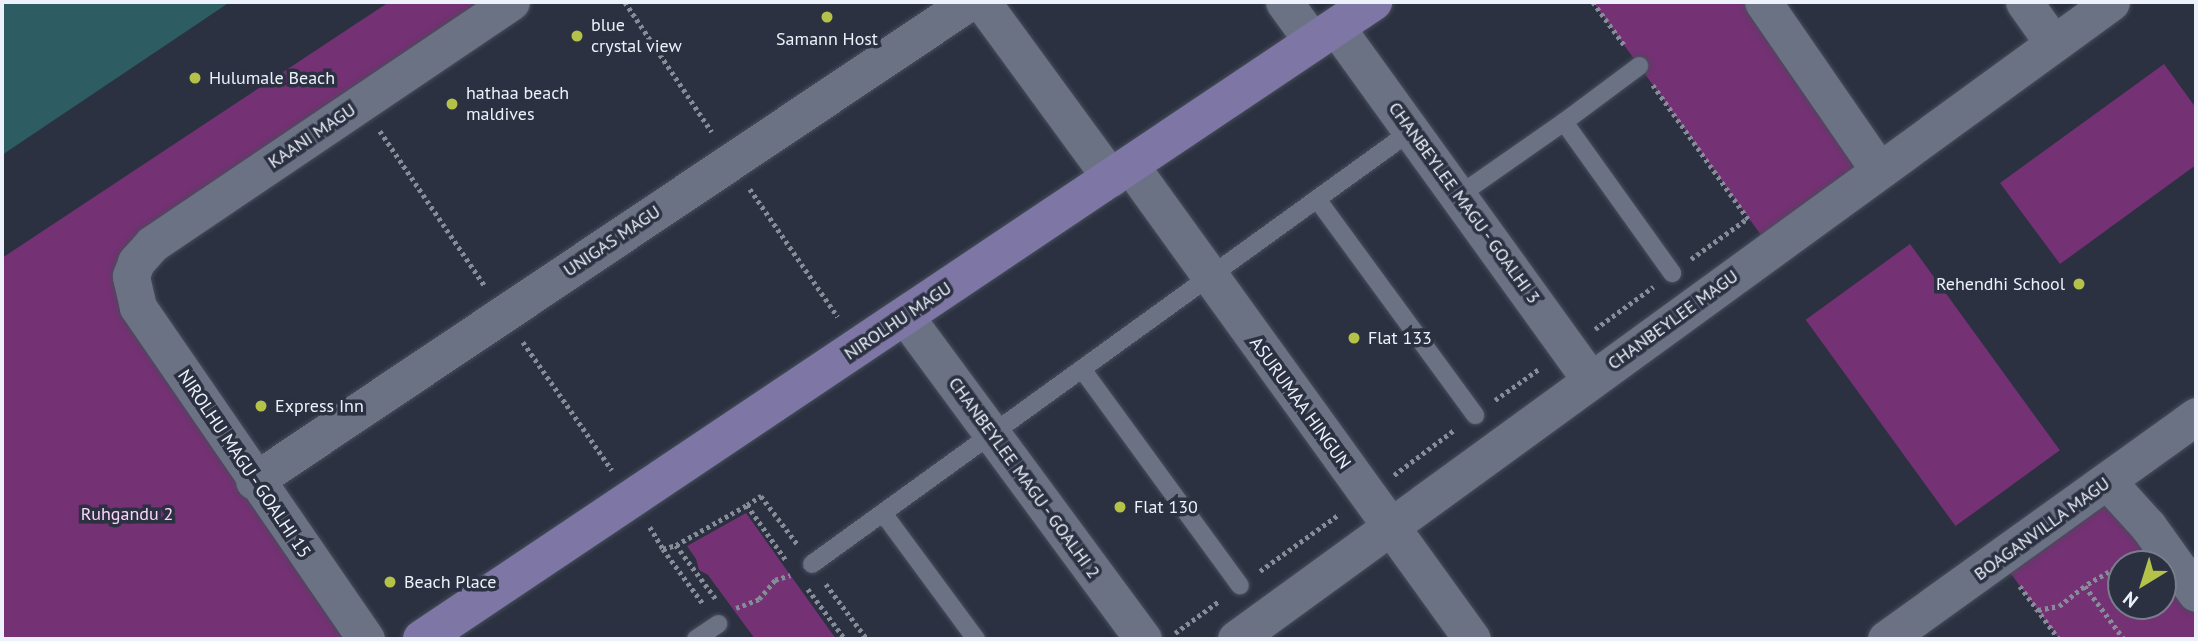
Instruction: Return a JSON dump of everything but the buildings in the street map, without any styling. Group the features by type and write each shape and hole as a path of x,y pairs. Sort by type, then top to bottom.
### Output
{"street":[{"name":"KAANI MAGU","path":"131,284 136,262 152,244 511,2"},
{"name":"UNIGAS MAGU","path":"254,481 969,2"},
{"name":"ASURUMAA HINGUN","path":"982,2 1210,277 1472,639"},
{"name":"CHANBEYLEE MAGU - GOALHI 3","path":"1284,2 1324,34 1411,131 1591,380"},
{"name":"NIROLHU MAGU","path":"439,635 632,499 1373,2"},
{"path":"1763,2 1879,170"},
{"path":"2024,2 2053,43"},
{"name":"CHANBEYLEE MAGU","path":"1236,639 2111,2"},
{"name":"NIROLHU MAGU - GOALHI 15","path":"131,284 138,307 254,481 366,639"},
{"name":"CHANBEYLEE MAGU - GOALHI 2","path":"905,316 1143,639"},
{"name":"BOAGANVILLA MAGU","path":"1886,639 2196,416"},
{"path":"2107,481 2147,526 2196,593"}],"lane":[{"path":"1458,196 1639,66"},
{"path":"1564,122 1672,273"},
{"path":"812,564 1411,131"},
{"path":"1317,199 1475,415"},
{"path":"1082,369 1240,586"},
{"path":"883,513 976,639"},
{"path":"696,639 722,618"}],"path":[{"path":"625,2 719,144"},
{"path":"1593,2 1770,249"},
{"path":"361,103 492,297"},
{"path":"743,179 858,347"},
{"path":"517,333 632,499 663,550 722,618 759,599 775,580 796,573 747,505 663,550"},
{"path":"676,545 718,601"},
{"path":"2000,559 2059,639"},
{"path":"2038,610 2059,606 2107,573"},
{"path":"804,584 845,639"},
{"path":"2085,586 2124,639"}],"green space":[{"name":"Ruhgandu 2","path":"389,2 511,2 131,276 362,639 2,639 2,258"},
{"path":"1593,2 1763,2 1879,170 1771,249"},
{"path":"2164,64 2196,108 2196,165 2060,264 2000,183"},
{"path":"1910,244 2060,450 1956,526 1806,320"},
{"path":"2107,481 2162,550 2107,550 2107,620 2177,620 2177,569 2196,593 2196,639 2059,639 2000,559"},
{"path":"746,513 836,639 755,639 708,575 699,570 696,559 687,546"}],"shaded area":[{"path":"2,2 230,2 2,155"}],"place":[{"name":"Samann Host","path":"827,17"},
{"name":"blue crystal view","path":"577,36"},
{"name":"Hulumale Beach","path":"195,78"},
{"name":"hathaa beach maldives","path":"452,104"},
{"name":"Rehendhi School","path":"2079,284"},
{"name":"Flat 133","path":"1354,338"},
{"name":"Express Inn","path":"261,406"},
{"name":"Flat 130","path":"1120,507"},
{"name":"Beach Place","path":"390,582"}]}
